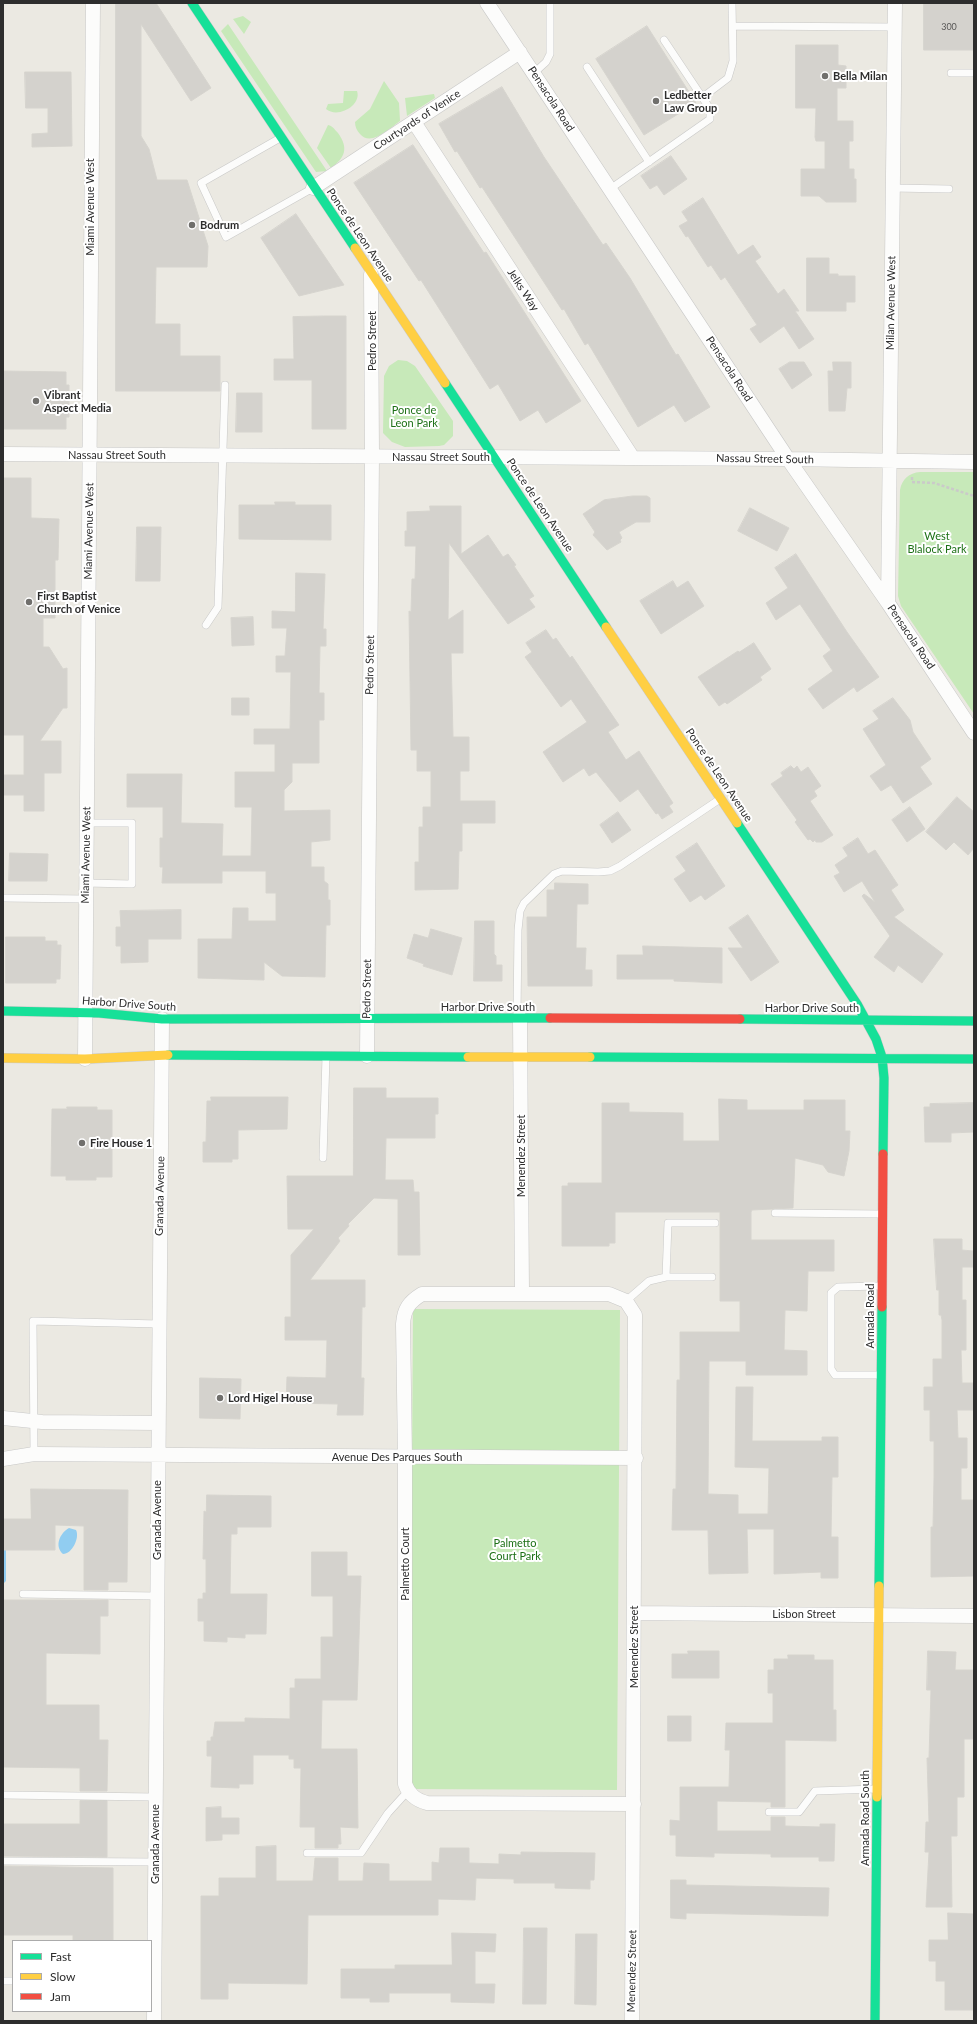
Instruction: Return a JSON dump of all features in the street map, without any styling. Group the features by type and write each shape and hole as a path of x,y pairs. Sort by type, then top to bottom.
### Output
{"street":[{"name":"Miami Avenue West","path":"86,1059 85,899 93,3"},
{"name":"Ponce de Leon Avenue","path":"192,3 313,188 867,1020"},
{"name":"Pensacola Road","path":"487,3 788,459 888,603 974,733"},
{"name":"Milan Avenue West","path":"888,603 888,462 895,3"},
{"name":"Courtyards of Venice","path":"313,188 520,52"},
{"name":"Jelks Way","path":"414,122 633,458"},
{"name":"Pedro Street","path":"367,1056 372,457 371,274"},
{"name":"Nassau Street South","path":"3,454 788,459 888,462 974,462"},
{"name":"Harbor Drive South","path":"3,1011 86,1012 162,1019 367,1020 518,1018 974,1021"},
{"name":"Menendez Street","path":"518,1018 520,1057 522,1293"},
{"name":"Granada Avenue","path":"154,2021 152,1981 155,1862 156,1596 162,1019"},
{"name":"Armada Road","path":"867,1020 877,1038 883,1059 882,1375 878,1615"},
{"path":"3,1058 86,1059 162,1055 974,1059"},
{"name":"Palmetto Court","path":"408,1791 405,1784 404,1313 408,1305 422,1294 603,1294 616,1295 626,1301"},
{"name":"Menendez Street","path":"626,1301 633,1309 636,1320 632,2021"},
{"path":"3,1418 34,1421 158,1423"},
{"name":"Avenue Des Parques South","path":"3,1459 34,1454 636,1458"},
{"name":"Lisbon Street","path":"634,1613 974,1616"},
{"name":"Armada Road South","path":"875,2021 878,1615"},
{"path":"408,1791 412,1797 427,1802 634,1804"}],"lane":[{"path":"534,73 546,62 550,54 550,3"},
{"path":"703,97 728,78 733,61 732,3"},
{"path":"732,26 895,27"},
{"path":"610,189 710,119 710,109 664,40"},
{"path":"587,67 649,162"},
{"path":"950,73 974,73"},
{"path":"280,138 201,183 226,237 313,188"},
{"path":"892,188 949,189"},
{"path":"206,625 218,607 225,385"},
{"path":"518,1018 518,930 520,910 524,903 554,874 562,871 610,871 620,866 720,799"},
{"path":"86,823 132,822 132,884 86,883"},
{"path":"3,898 85,899"},
{"path":"323,1158 326,1056"},
{"path":"775,1213 883,1214"},
{"path":"666,1276 668,1223 715,1223"},
{"path":"626,1301 649,1281 666,1276 712,1277"},
{"path":"882,1286 838,1287 831,1293 830,1368 835,1375 882,1375"},
{"path":"34,1454 33,1321 159,1324"},
{"path":"23,1594 156,1596"},
{"path":"769,1812 800,1812 815,1791 877,1789"},
{"path":"308,1853 361,1853 388,1813 408,1791"},
{"path":"3,1795 155,1797"},
{"path":"3,1862 155,1862"}],"path":[{"path":"912,473 912,482 934,483 974,496"}],"green space":[{"path":"243,16 251,22 244,34 233,19"},
{"path":"228,24 327,171 316,172 221,31"},
{"path":"384,81 399,103 400,121 380,135 369,138 364,137 357,130 355,122 370,109"},
{"path":"344,91 357,91 358,96 353,105 348,109 337,112 331,112 326,109 328,104 343,103"},
{"path":"434,94 435,98 407,116 405,98"},
{"path":"328,125 333,127 344,143 344,152 340,160 331,168 317,148"},
{"name":"Ponce de Leon Park","path":"398,360 407,361 415,366 453,421 453,436 444,445 405,447 392,442 383,433 384,376 389,366"},
{"name":"West Blalock Park","path":"920,472 974,472 974,714 901,606 898,596 900,490 902,483 909,475"},
{"name":"Palmetto Court Park","path":"413,1309 620,1310 617,1790 410,1789"}],"water":[{"path":"69,1528 76,1530 77,1537 72,1549 63,1554 60,1551 59,1540 63,1533"},
{"path":"3,1549 6,1550 6,1581 4,1583"}],"building":[{"path":"116,3 156,3 211,88 191,101 141,24 141,136 149,149 157,180 187,180 208,246 207,267 156,267 155,324 180,324 180,356 220,356 220,391 116,391"},
{"path":"924,3 974,3 974,50 924,50"},
{"path":"647,26 696,103 644,135 596,59"},
{"path":"796,45 838,45 838,65 846,66 846,88 837,88 837,121 853,121 853,141 849,141 849,169 854,169 854,179 856,179 856,202 826,202 819,196 801,196 801,169 825,169 825,141 816,141 816,108 796,108"},
{"path":"25,72 71,72 72,146 32,147 32,134 48,133 48,108 26,108"},
{"path":"502,87 544,157 603,245 606,243 630,278 676,355 678,354 710,407 685,422 674,405 638,427 588,343 585,345 564,309 562,310 482,187 480,188 457,151 455,152 439,124"},
{"path":"413,145 484,253 486,252 581,401 546,423 538,410 520,421 498,384 490,389 421,280 419,281 354,183"},
{"path":"671,156 687,179 664,195 657,185 650,189 641,176"},
{"path":"703,198 738,255 753,245 761,257 755,261 778,294 784,289 799,311 795,311 814,339 799,349 784,326 760,343 750,329 757,325 725,277 721,280 711,265 708,267 688,236 686,237 679,226 688,221 682,212"},
{"path":"296,214 344,285 299,296 261,238"},
{"path":"807,258 829,258 829,274 838,274 838,276 855,276 855,302 846,302 846,311 807,311"},
{"path":"346,316 346,429 312,429 312,380 274,380 274,359 294,359 293,317"},
{"path":"790,362 804,362 812,375 792,389 779,369"},
{"path":"833,362 851,362 851,388 847,388 845,411 829,411 828,371 833,371"},
{"name":"Vibrant Aspect Media","path":"3,371 66,372 66,385 69,385 69,417 66,417 66,429 3,429"},
{"path":"237,393 262,393 262,432 236,432"},
{"name":"First Baptist Church of Venice","path":"3,478 31,478 31,518 59,519 58,560 55,560 55,618 43,618 43,647 49,647 63,669 67,668 67,708 63,708 40,741 61,741 61,773 44,773 44,811 24,811 24,795 3,795 3,775 24,775 24,735 3,735"},
{"path":"633,496 647,496 650,498 650,522 636,522 619,532 622,538 620,540 621,542 607,550 593,535 595,532 583,514 604,500"},
{"path":"275,502 295,502 295,505 331,505 331,540 239,539 239,505 275,505"},
{"path":"430,506 461,506 461,554 488,535 503,557 508,554 516,565 514,566 534,596 529,599 535,607 508,624 449,543 448,620 463,610 463,653 451,653 453,737 469,737 469,771 460,771 460,801 495,801 495,823 462,823 462,851 459,851 458,889 415,890 415,862 419,862 419,827 423,827 423,807 431,807 431,771 417,771 417,750 411,750 409,611 411,612 412,579 415,579 416,546 405,546 405,531 407,531 407,512 430,511"},
{"path":"750,508 789,528 777,551 738,531"},
{"path":"137,527 161,527 160,581 136,581"},
{"path":"796,554 847,632 879,677 857,692 854,687 823,709 808,689 833,671 823,656 831,650 800,604 776,620 766,603 788,588 775,568"},
{"path":"296,573 325,574 323,629 326,629 326,646 320,646 319,693 324,693 324,720 319,720 319,763 292,763 292,782 284,790 284,811 330,810 330,840 311,842 311,867 324,867 324,881 328,884 328,900 330,900 330,925 326,925 325,977 282,976 264,962 264,980 198,978 198,939 232,939 233,908 248,908 248,921 276,921 276,893 266,893 266,871 222,871 222,883 162,883 163,867 160,867 160,838 163,838 163,807 127,807 127,774 182,774 181,823 223,824 222,856 251,856 252,807 235,807 235,772 275,772 275,744 254,744 254,729 290,729 291,672 276,672 276,656 285,656 287,628 272,628 272,611 295,612"},
{"path":"673,581 677,588 688,581 704,606 661,634 640,601"},
{"path":"253,617 254,645 232,646 231,618"},
{"path":"546,630 553,640 556,638 570,658 572,656 619,725 608,732 626,760 639,751 673,803 669,806 673,812 662,819 658,813 656,814 638,789 620,802 596,772 589,776 584,768 563,782 543,752 587,722 571,699 561,707 525,657 532,652 526,643"},
{"path":"754,643 771,669 760,677 762,680 727,704 725,702 719,706 698,677 738,651 739,652"},
{"path":"232,698 249,698 249,715 232,715"},
{"path":"893,698 910,720 913,732 931,759 920,767 932,784 903,803 891,785 881,791 870,776 886,765 863,729 879,719 873,711"},
{"path":"791,766 794,769 797,766 801,772 808,767 821,786 814,791 817,796 810,801 833,835 822,842 816,842 815,840 813,842 810,839 808,840 795,822 797,820 771,784 783,776 781,773"},
{"path":"957,797 974,812 974,848 968,855 954,842 946,850 926,832"},
{"path":"910,807 925,829 907,842 892,820"},
{"path":"618,812 631,830 612,843 600,825"},
{"path":"858,838 868,854 875,850 898,885 891,890 904,910 894,917 943,954 922,983 898,965 894,972 874,957 890,936 862,896 864,894 875,902 862,881 844,892 834,876 840,873 835,865 848,856 843,848"},
{"path":"697,843 725,886 705,900 701,895 690,902 674,879 686,871 676,857"},
{"path":"10,853 48,854 47,881 9,881"},
{"path":"555,883 588,884 588,904 577,904 576,948 586,948 585,970 592,970 592,986 528,986 527,917 547,917 547,890 554,890"},
{"path":"181,910 181,939 148,939 148,962 121,963 121,946 116,946 116,927 121,927 120,911"},
{"path":"748,915 779,962 751,981 728,948 743,948 729,928"},
{"path":"475,921 494,921 494,954 496,956 496,965 502,965 502,981 474,981"},
{"path":"431,929 462,938 452,975 423,966 424,964 407,958 414,934 428,938"},
{"path":"6,937 45,937 45,941 57,941 57,945 61,945 60,979 56,979 56,983 6,983"},
{"path":"643,946 722,948 722,983 674,981 674,979 617,979 617,955 643,955"},
{"path":"354,1088 386,1088 386,1098 438,1098 438,1114 435,1114 435,1138 386,1138 385,1180 413,1180 414,1192 419,1192 420,1255 398,1255 398,1199 374,1198 348,1224 349,1226 338,1238 340,1241 310,1280 365,1280 365,1307 362,1307 361,1378 364,1378 363,1415 337,1415 338,1404 286,1403 287,1377 326,1378 327,1340 285,1340 285,1317 291,1317 291,1255 314,1229 288,1229 287,1176 353,1176"},
{"path":"211,1097 288,1097 287,1129 238,1130 238,1159 232,1159 232,1162 203,1162 203,1142 206,1142 207,1101 211,1101"},
{"path":"719,1099 747,1100 747,1110 804,1110 804,1100 845,1100 845,1131 850,1131 849,1151 844,1176 828,1172 823,1165 795,1158 793,1208 752,1210 751,1212 751,1240 834,1240 834,1271 808,1271 807,1311 785,1310 784,1350 807,1351 807,1375 746,1375 746,1361 709,1361 708,1494 738,1495 738,1514 768,1514 769,1468 735,1467 736,1387 753,1387 752,1441 822,1441 822,1437 838,1437 838,1477 832,1477 831,1537 838,1537 838,1578 821,1578 821,1572 774,1574 774,1529 747,1529 748,1573 709,1574 708,1530 672,1530 673,1489 676,1489 677,1380 680,1380 680,1332 740,1332 740,1301 720,1301 720,1212 615,1212 615,1243 609,1243 609,1246 562,1246 562,1186 568,1186 568,1183 602,1183 602,1103 629,1103 629,1112 683,1113 683,1141 719,1141"},
{"path":"974,1103 974,1132 951,1133 951,1142 925,1142 924,1107 930,1107 930,1104"},
{"name":"Fire House 1","path":"67,1107 97,1107 97,1110 112,1110 112,1177 96,1177 96,1180 66,1180 66,1176 51,1176 52,1109 67,1109"},
{"path":"934,1239 962,1239 962,1250 973,1251 973,1267 962,1267 962,1300 966,1300 966,1350 961,1350 962,1383 973,1383 974,1410 957,1410 958,1438 967,1438 967,1468 961,1468 961,1500 974,1500 974,1576 931,1577 934,1441 930,1441 930,1410 924,1410 924,1387 933,1387 933,1359 942,1359 942,1320 941,1315 939,1315 939,1290 937,1290"},
{"path":"200,1378 241,1379 240,1419 200,1418"},
{"path":"31,1489 128,1490 127,1582 108,1582 108,1590 84,1590 84,1526 55,1525 55,1550 3,1550 3,1519 31,1519"},
{"path":"207,1495 271,1496 271,1527 237,1527 237,1534 231,1534 230,1594 267,1594 266,1634 245,1634 245,1638 227,1637 227,1642 204,1641 204,1621 198,1621 198,1599 203,1599 203,1593 206,1593 206,1559 203,1559 204,1511 206,1512"},
{"path":"312,1552 347,1552 347,1576 361,1576 357,1700 322,1700 321,1749 357,1749 358,1828 340,1827 341,1844 338,1844 338,1848 315,1848 315,1827 300,1827 301,1768 294,1768 294,1759 289,1759 289,1755 253,1755 253,1784 239,1784 239,1788 211,1787 212,1756 207,1756 207,1741 211,1741 211,1737 213,1737 215,1722 245,1722 245,1718 290,1719 290,1688 295,1688 295,1679 321,1679 321,1637 333,1637 333,1596 312,1596"},
{"path":"3,1600 108,1600 108,1616 100,1616 100,1654 46,1653 46,1705 99,1705 99,1740 108,1740 107,1791 80,1791 80,1768 3,1767"},
{"path":"688,1651 719,1651 719,1678 672,1678 672,1654 688,1654"},
{"path":"928,1651 956,1652 955,1670 974,1670 973,1739 964,1739 964,1797 957,1797 957,1836 951,1836 952,1907 926,1907 929,1852 925,1852 926,1822 929,1822 927,1758 929,1758 931,1690 927,1690"},
{"path":"788,1655 814,1655 814,1660 833,1660 833,1710 836,1710 836,1741 785,1740 785,1807 771,1807 771,1802 717,1801 717,1831 771,1831 771,1817 785,1817 785,1826 820,1827 820,1824 835,1824 834,1861 819,1861 819,1857 771,1857 771,1854 714,1853 714,1857 676,1856 676,1835 670,1835 670,1820 680,1821 680,1787 729,1787 730,1750 725,1750 726,1723 773,1723 773,1693 768,1693 768,1670 774,1670 774,1659 788,1659"},
{"path":"668,1716 691,1716 691,1741 668,1741"},
{"path":"80,1801 107,1801 107,1857 3,1856 3,1824 80,1824"},
{"path":"221,1807 221,1818 239,1818 239,1834 222,1834 222,1840 206,1841 206,1808"},
{"path":"276,1846 276,1881 313,1881 315,1858 338,1858 338,1881 363,1881 364,1863 389,1864 389,1881 432,1881 432,1862 439,1863 440,1848 469,1848 469,1863 499,1864 499,1854 521,1855 521,1852 595,1853 594,1880 590,1880 590,1889 555,1888 555,1883 514,1883 514,1879 476,1878 475,1900 438,1899 438,1915 308,1915 307,1984 228,1983 228,1999 201,1999 201,1896 219,1896 219,1878 256,1878 256,1847"},
{"path":"3,1866 113,1868 113,1940 73,1940 73,1935 3,1935"},
{"path":"671,1880 686,1880 686,1885 829,1888 828,1916 686,1913 686,1919 671,1918"},
{"path":"948,1913 974,1914 974,2010 945,2010 945,1981 936,1981 936,1961 929,1961 929,1940 948,1940"},
{"path":"524,1928 547,1928 546,2004 523,2004"},
{"path":"452,1933 496,1934 495,1952 475,1951 475,1984 495,1984 494,2003 451,2002 451,1993 389,1993 389,2002 370,2002 370,1998 341,1998 341,1969 395,1969 395,1965 452,1965"},
{"path":"576,1934 597,1934 596,2005 575,2004"}],"traffic: fast":[{"path":"192,3 355,248"},
{"path":"445,383 606,627"},
{"path":"737,823 857,1004 876,1039 882,1057 884,1078 883,1154"},
{"path":"3,1011 99,1013 162,1019 550,1018"},
{"path":"740,1019 974,1021"},
{"path":"168,1055 468,1057"},
{"path":"590,1057 974,1059"},
{"path":"879,1586 882,1307"},
{"path":"875,2021 877,1797"}],"traffic: slow":[{"path":"355,248 445,383"},
{"path":"606,627 737,823"},
{"path":"3,1058 85,1059 168,1055"},
{"path":"468,1057 590,1057"},
{"path":"877,1797 879,1586"}],"traffic: jam":[{"path":"550,1018 740,1019"},
{"path":"882,1307 883,1154"}],"place":[{"name":"Bella Milan","path":"825,76"},
{"name":"Ledbetter Law Group","path":"656,101"},
{"name":"Bodrum","path":"192,225"},
{"name":"Vibrant Aspect Media","path":"36,401"},
{"name":"First Baptist Church of Venice","path":"29,602"},
{"name":"Fire House 1","path":"82,1143"},
{"name":"Lord Higel House","path":"220,1398"}]}
